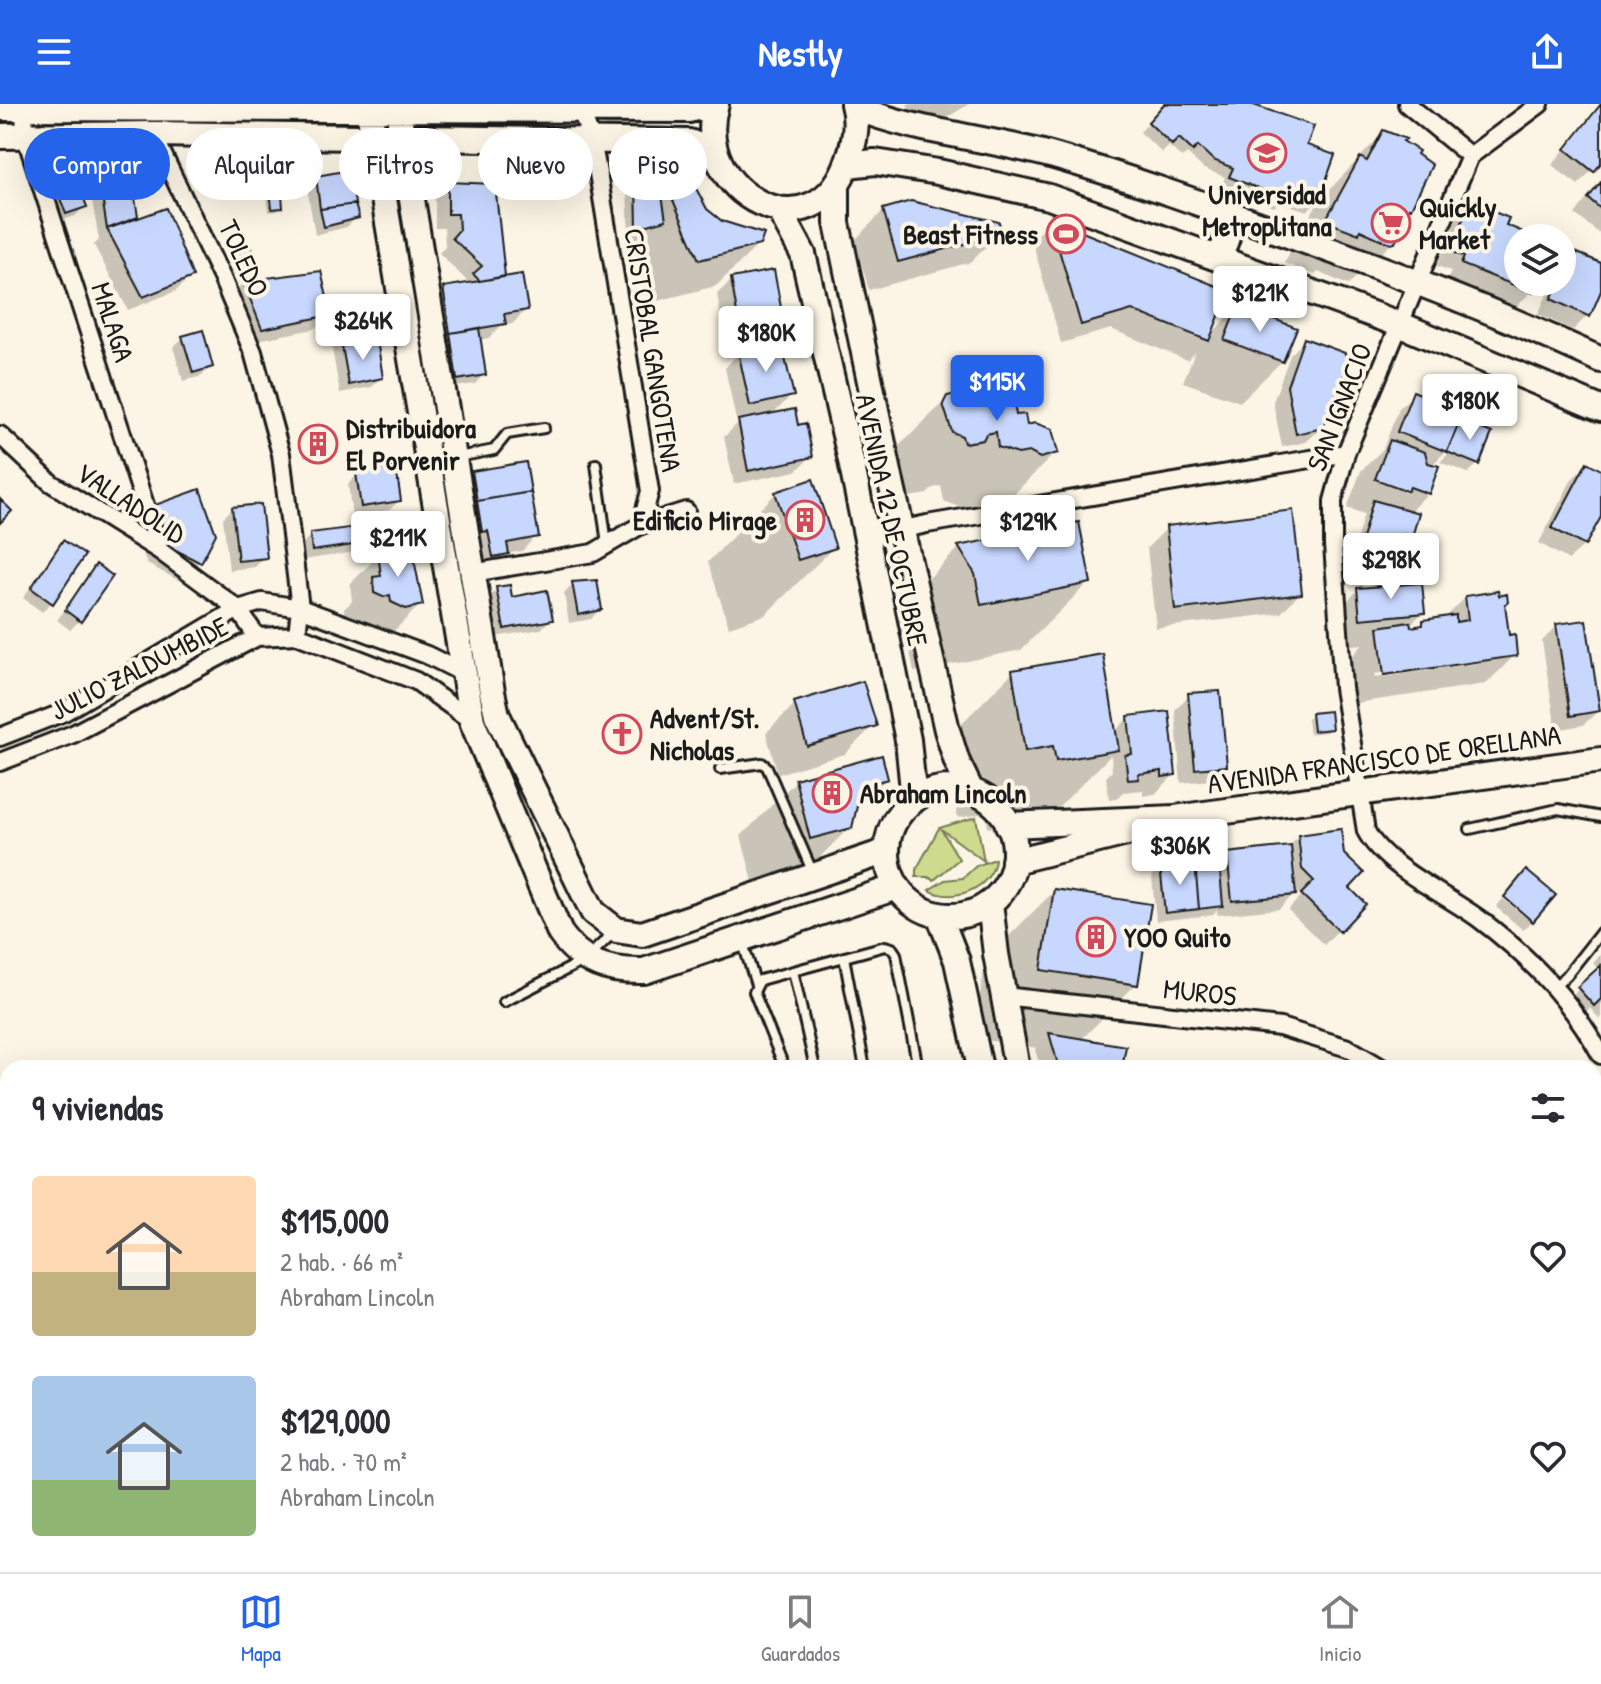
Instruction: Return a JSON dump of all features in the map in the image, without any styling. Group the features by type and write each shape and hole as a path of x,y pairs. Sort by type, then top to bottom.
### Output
{"main road":[{"path":"12,108 579,106 689,110 713,104 712,134 723,171 752,198 780,211 801,209 816,203 842,174 875,162 938,172 1049,197 1399,324 1601,409"},
{"path":"854,105 882,119 1055,156 1234,216 1419,282 1601,360"},
{"name":"AVENIDA 12 DE OCTUBRE","path":"854,105 854,145 842,174 837,223 947,730 957,762 971,791"},
{"name":"TOLEDO","path":"135,106 149,128"},
{"path":"369,106 372,128"},
{"path":"398,106 401,128"},
{"path":"170,134 339,138"},
{"path":"0,136 24,135"},
{"path":"593,141 689,142 715,152"},
{"path":"384,200 472,721 560,933 585,960 619,972 644,971 897,887"},
{"path":"412,200 497,715 588,903 599,918 616,930 642,934 887,851"},
{"name":"AVENIDA 12 DE OCTUBRE","path":"780,211 803,254 867,537 908,740 914,800"},
{"path":"1220,258 1234,216"},
{"name":"AVENIDA FRANCISCO DE ORELLANA","path":"1008,825 1175,818 1601,760"},
{"path":"948,788 971,791 993,804 1008,825 1015,849 1014,861 1001,891 990,903 974,912 957,916 939,915 915,906 897,887 891,876 887,851 891,831 900,813 925,794 948,788"},
{"name":"AVENIDA FRANCISCO DE ORELLANA","path":"1014,861 1145,829 1175,818"},
{"path":"990,903 1016,1060"},
{"path":"939,915 957,961 977,1060"}],"street":[{"path":"1407,104 1470,156 1540,104"},
{"name":"CRISTOBAL GANGOTENA","path":"579,106 587,128"},
{"name":"MALAGA","path":"12,108 24,133"},
{"name":"CRISTOBAL GANGOTENA","path":"593,147 650,491 641,525"},
{"name":"SAN IGNACIO","path":"1470,156 1346,453 1333,501 1343,688 1366,831 1377,847 1395,863 1481,920 1529,960 1584,1026 1601,1055"},
{"name":"TOLEDO","path":"170,169 222,278 253,352 281,454 300,608 297,635"},
{"name":"MALAGA","path":"46,200 160,551"},
{"name":"VALLADOLID","path":"0,435 51,483 160,551 238,609 257,637"},
{"path":"867,537 1346,453"},
{"path":"472,573 593,553 641,525 686,511"},
{"path":"238,609 262,602 300,608 427,655 464,673 492,692"},
{"name":"JULIO ZALDUMBIDE","path":"0,737 64,712 238,609"},
{"path":"257,637 297,635 416,681 472,721"},
{"name":"JULIO ZALDUMBIDE","path":"0,762 73,734 257,637"},
{"path":"416,681 427,655"},
{"name":"MUROS","path":"1004,996 1280,1027 1348,1048 1368,1060"}],"lane":[{"path":"454,458 494,450 507,434 544,428"},
{"path":"596,464 607,545"},
{"path":"720,769 762,763 767,767 813,874"},
{"path":"1470,829 1558,809 1601,817"},
{"path":"504,1002 585,960 616,930"},
{"path":"1554,987 1601,932"},
{"path":"742,939 756,985"},
{"path":"781,1060 754,992 760,980 885,946 892,948 896,954 916,1060"},
{"path":"844,957 863,1060"},
{"path":"793,971 813,1060"}],"green space":[{"path":"976,817 984,861 941,829 959,859 934,880 916,877 916,870 939,828"},
{"path":"995,859 987,878 970,891 949,895 929,890 945,880 963,878 976,866"}],"building":[{"name":"Universidad Metroplitana","path":"1164,104 1251,104 1314,126 1307,145 1335,155 1318,203 1289,193 1285,199 1229,177 1233,168 1213,160 1198,146 1193,151 1179,138 1172,145 1148,122"},
{"path":"1601,104 1601,163 1594,172 1565,149"},
{"path":"1383,130 1406,139 1403,141 1419,151 1417,154 1432,165 1409,208 1400,236 1391,244 1360,230 1359,234 1325,221 1360,157 1367,161"},
{"path":"339,172 339,200 354,200 355,204 320,209 323,175"},
{"path":"1601,182 1601,209 1588,198"},
{"path":"462,183 478,183 478,200 497,200 505,276 480,281 473,274 482,266 452,238 459,230 458,214 448,214 448,200 462,200"},
{"path":"61,200 84,200 87,207 66,214"},
{"path":"102,200 135,200 138,217 107,229"},
{"path":"271,200 282,200 283,208 272,209"},
{"path":"636,200 663,200 666,220 637,228"},
{"path":"673,200 702,200 707,209 722,221 764,234 760,245 699,260"},
{"path":"911,201 999,222 1002,234 898,262 883,209"},
{"path":"1470,202 1509,218 1504,224 1504,281 1461,264 1464,257 1450,251"},
{"path":"355,204 359,218 324,227 320,209"},
{"path":"166,208 193,277 143,297 107,229"},
{"path":"1050,219 1229,291 1209,341 1132,310 1081,325"},
{"path":"250,244 253,260 235,263 226,248"},
{"path":"1576,252 1601,263 1601,291 1590,317 1551,299 1552,296 1576,296"},
{"path":"253,260 256,279 243,281 235,263"},
{"path":"774,270 785,329 741,337 731,278"},
{"path":"321,271 331,315 262,329 243,281"},
{"path":"522,274 528,310 504,314 506,324 450,333 443,287"},
{"path":"364,303 371,341 342,346 335,308"},
{"path":"1238,305 1297,328 1283,362 1224,340"},
{"path":"479,328 486,375 457,380 450,333"},
{"path":"203,330 213,367 193,373 182,336"},
{"path":"1304,338 1345,353 1349,363 1323,428 1296,434 1287,386"},
{"path":"377,340 383,378 349,385 342,346"},
{"path":"781,341 794,396 750,406 738,351"},
{"path":"990,386 995,390 998,405 1014,402 1016,415 1025,414 1027,425 1035,423 1052,429 1058,453 1040,458 1029,452 1018,454 998,447 996,432 986,434 983,440 964,443 962,436 952,432 943,404 947,396"},
{"path":"1413,391 1464,411 1447,452 1397,432"},
{"path":"795,409 798,425 806,423 813,457 748,471 738,420"},
{"path":"1460,420 1492,433 1479,465 1447,452"},
{"name":"Distribuidora El Porvenir","path":"328,434 331,450 308,454 305,438"},
{"path":"1390,440 1425,452 1428,463 1439,466 1429,494 1410,487 1408,491 1375,479"},
{"path":"526,462 531,492 477,501 472,471"},
{"path":"1587,462 1601,470 1601,517 1585,546 1552,528"},
{"path":"396,467 401,501 361,507 356,473"},
{"name":"Edificio Mirage","path":"813,479 836,548 798,560 775,492"},
{"path":"200,489 216,534 201,563 166,545 152,506"},
{"path":"531,492 539,537 507,543 509,554 493,557 488,531 482,532 477,501"},
{"path":"0,499 12,511 0,523"},
{"path":"1373,500 1419,513 1412,537 1402,534 1398,549 1385,545 1383,552 1360,546"},
{"path":"261,504 267,558 238,561 232,507"},
{"path":"1293,510 1302,594 1175,610 1166,526"},
{"path":"1079,522 1091,583 981,605 975,574 958,546"},
{"path":"364,526 367,543 312,551 310,533"},
{"path":"63,540 85,555 53,604 31,588"},
{"path":"406,547 415,564 423,605 406,609 391,602 390,595 383,597 374,593 373,577 381,576 378,553"},
{"path":"96,564 113,576 81,622 65,610"},
{"path":"597,580 602,610 578,615 572,582"},
{"path":"1422,583 1425,613 1360,619 1357,588"},
{"path":"510,585 512,597 547,590 553,620 504,629 496,587"},
{"path":"1498,591 1499,596 1507,594 1508,603 1505,604 1509,635 1515,634 1517,656 1384,675 1378,627 1410,622 1411,627 1423,625 1423,620 1456,615 1456,622 1468,620 1465,596"},
{"path":"1586,620 1600,711 1570,716 1556,624"},
{"path":"1103,654 1119,750 1056,761 1053,746 1025,751 1012,670"},
{"path":"863,681 877,726 807,746 794,702"},
{"path":"1220,691 1227,766 1195,769 1188,693"},
{"path":"1169,711 1176,775 1162,777 1162,771 1138,774 1139,779 1128,780 1125,755 1132,754 1128,716"},
{"path":"1330,711 1332,729 1313,731 1311,713"},
{"name":"Abraham Lincoln","path":"882,755 888,779 873,783 858,802 852,828 810,839 795,779"},
{"path":"1341,829 1344,854 1364,873 1350,888 1366,904 1340,932 1301,894 1314,881 1302,869 1298,835"},
{"path":"1291,846 1296,895 1232,901 1227,853"},
{"name":"YOO Quito","path":"1219,859 1223,906 1199,909 1195,862"},
{"path":"1195,862 1199,909 1165,913 1160,865"},
{"path":"1526,870 1556,895 1533,922 1504,897"},
{"name":"YOO Quito","path":"1054,889 1151,904 1138,985 1041,970"},
{"path":"1601,965 1601,999 1594,1006 1577,987"},
{"path":"1049,1033 1126,1046 1123,1060 1057,1060"}],"place":[{"name":"Universidad Metroplitana","path":"1267,153"},
{"name":"Quickly Market","path":"1391,223"},
{"name":"Beast Fitness","path":"1066,234"},
{"name":"Distribuidora El Porvenir","path":"318,444"},
{"name":"Edificio Mirage","path":"805,520"},
{"name":"Advent/St. Nicholas","path":"622,734"},
{"name":"Abraham Lincoln","path":"832,793"},
{"name":"YOO Quito","path":"1096,937"}]}
